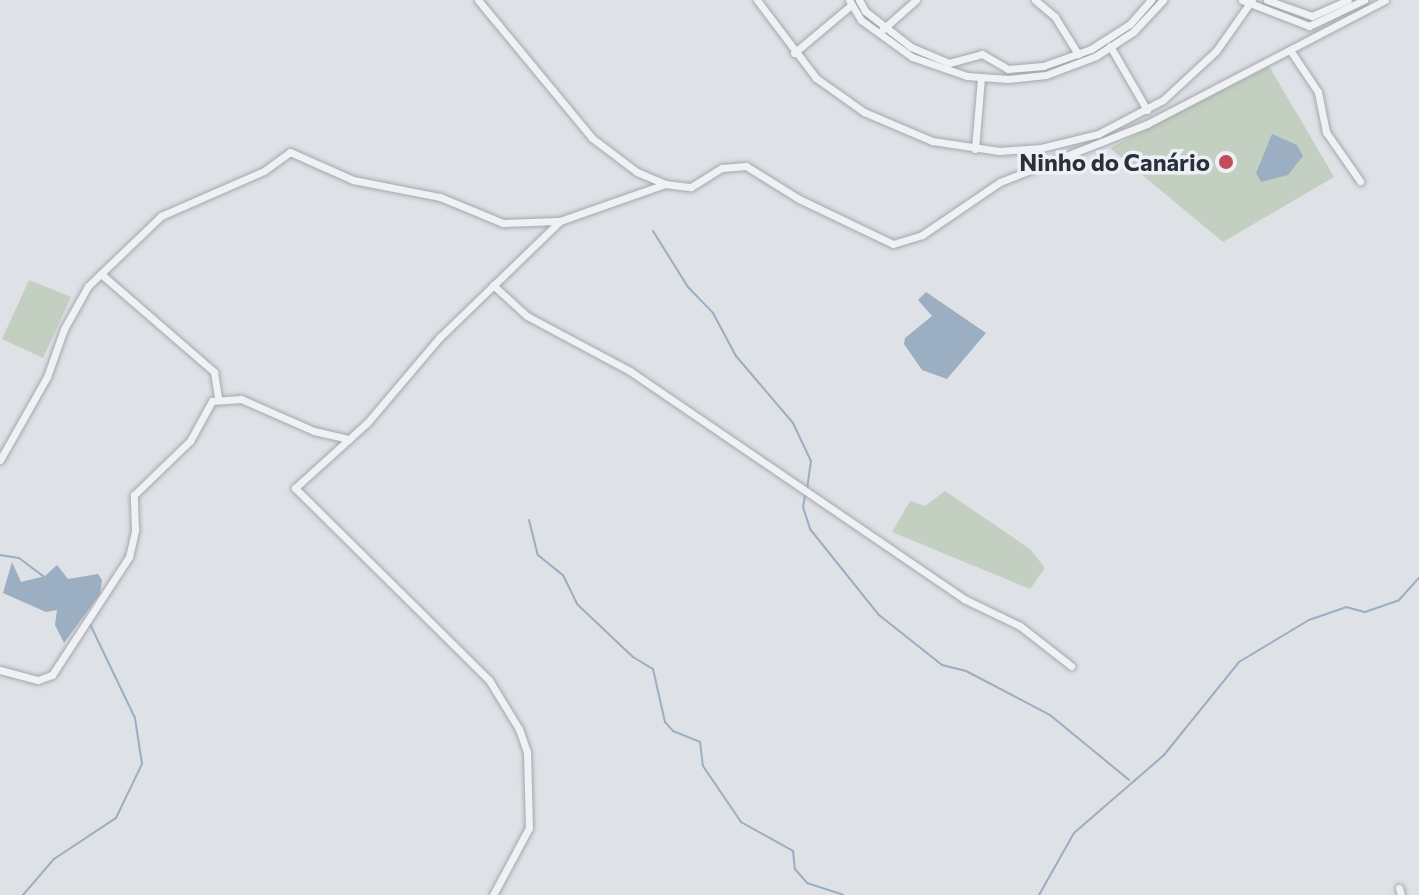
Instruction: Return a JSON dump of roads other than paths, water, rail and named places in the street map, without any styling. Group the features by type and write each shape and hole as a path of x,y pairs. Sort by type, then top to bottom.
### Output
{"street":[{"path":"478,0 592,138 637,172 665,184"},
{"path":"794,53 849,3 859,0 884,28 948,67 982,54 1008,69 1043,66 1109,45 1151,0"},
{"path":"877,35 916,0"},
{"path":"1035,0 1055,17 1078,54"},
{"path":"849,3 877,35 912,57 981,78 1008,79 1046,75 1109,45 1163,0"},
{"path":"1267,0 1317,20"},
{"path":"1280,0 1288,9"},
{"path":"1317,20 1348,0"},
{"path":"760,1 794,53 832,91 885,124 975,149 1017,150 1067,143 1147,110 1216,51 1247,1 1303,25 1364,0"},
{"path":"0,460 47,377 74,307 101,274 161,216 264,171 290,152 353,180 440,197 503,223 560,221 665,184 701,185 722,168 746,166 881,243 904,243 1000,182 1127,134 1385,0"},
{"path":"1109,45 1147,110"},
{"path":"1290,50 1318,92 1326,132 1360,181"},
{"path":"1008,69 1008,79"},
{"path":"975,149 981,78"},
{"path":"493,895 529,828 524,741 489,680 295,488 349,439 493,285 560,221"},
{"path":"101,274 214,372 218,398"},
{"path":"493,285 527,316 630,371 964,599 1020,626 1071,666"},
{"path":"0,670 38,680 52,675 129,557 135,530 134,495 190,441 205,410 218,398 241,399 314,431 349,439"}],"water":[{"path":"1272,134 1297,145 1303,156 1288,175 1261,182 1256,173"},
{"path":"926,292 986,333 947,379 922,370 904,344 905,338 932,316 918,300"},
{"path":"12,562 21,582 45,576 57,565 68,579 98,574 102,580 100,594 64,643 55,625 57,610 46,612 3,593"}],"waterway":[{"path":"653,231 688,287 713,313 736,356 793,423 811,461 807,490"},
{"path":"805,496 803,507 810,529 879,615 942,665 966,671 1050,715 1129,780"},
{"path":"529,520 538,555 563,575 577,604 633,657 653,669 665,722 673,731 700,742 703,766 741,822 793,851 795,869 807,883 843,895"},
{"path":"0,555 19,558 44,577"},
{"path":"1039,895 1074,833 1164,755 1239,662 1309,620 1346,607 1365,612 1399,600 1419,578"},
{"path":"23,895 54,859 116,818 142,764 135,718 90,624"}],"place":[{"name":"Ninho do Canário","path":"1226,162"}]}
